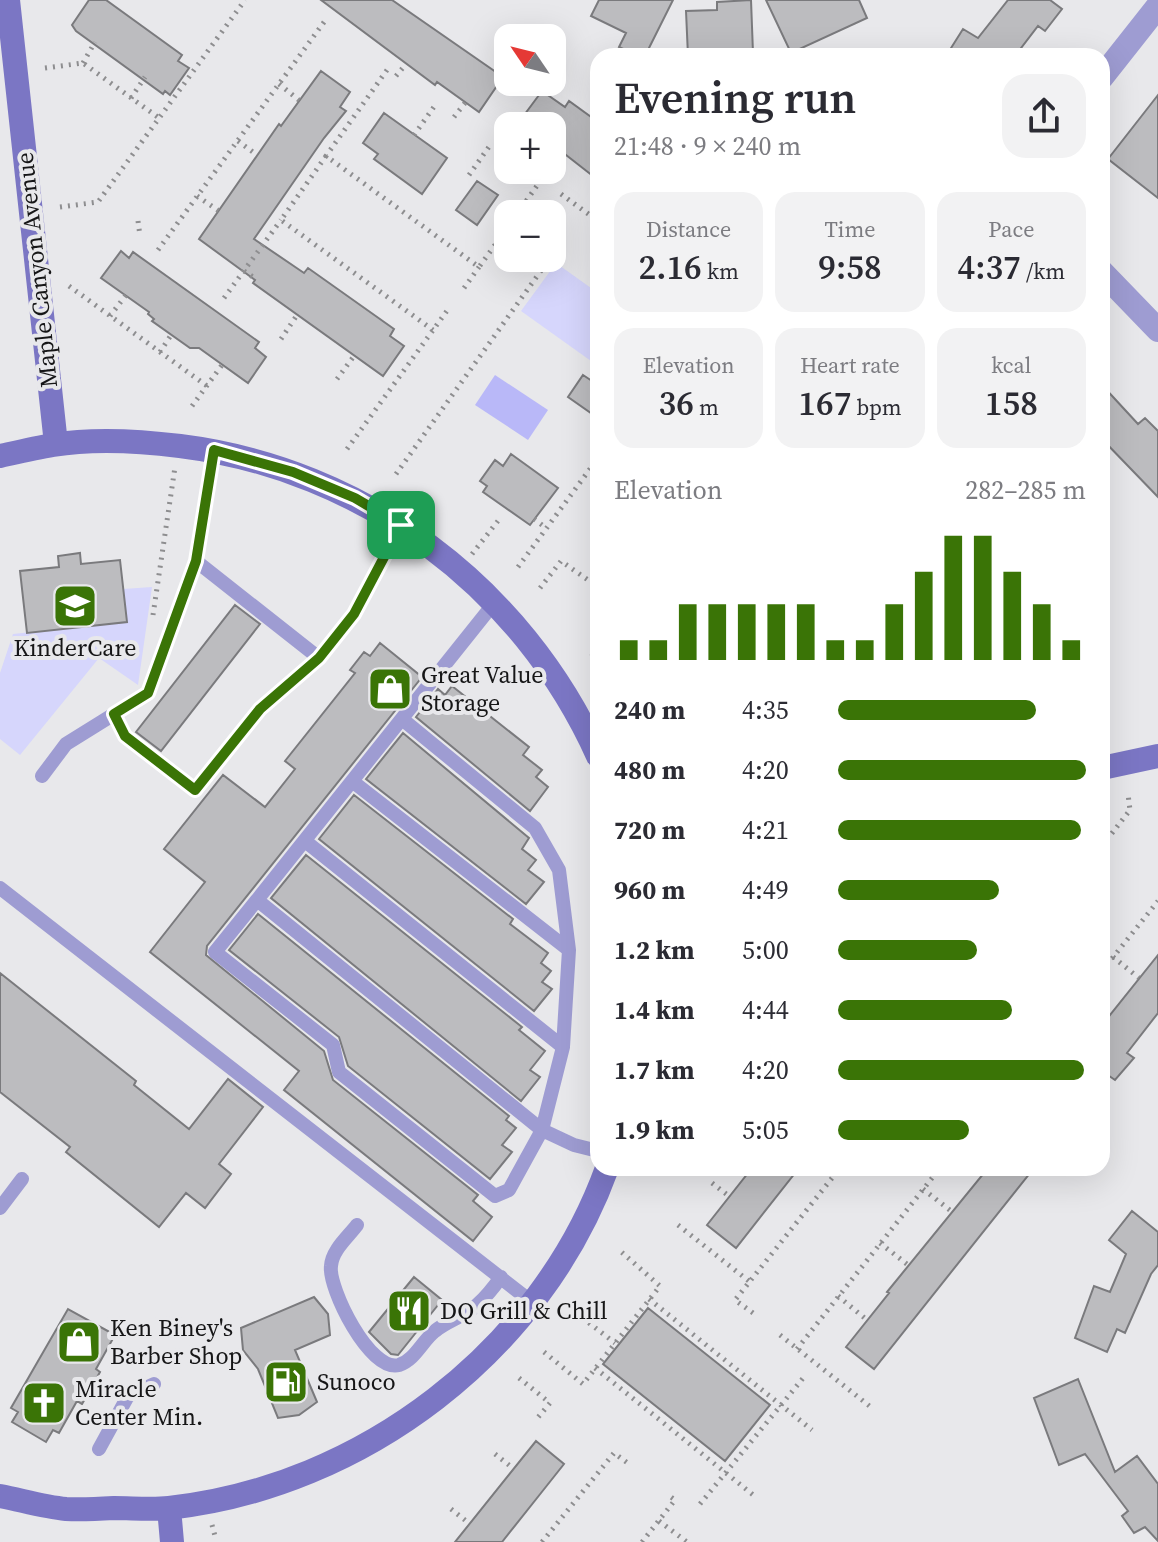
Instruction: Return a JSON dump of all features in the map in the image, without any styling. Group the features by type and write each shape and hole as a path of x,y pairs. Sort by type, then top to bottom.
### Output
{"street":[{"name":"Maple Canyon Avenue","path":"8,0 56,444"},
{"path":"1110,67 1158,6"},
{"path":"1110,280 1158,330"},
{"path":"0,456 56,444 142,442 214,450 293,472 355,498 401,525 452,562 495,602 543,659 590,738"},
{"path":"1110,766 1158,756"},
{"path":"0,1496 66,1509 169,1508 258,1490 350,1454 431,1404 502,1340 566,1256 593,1206 604,1176"},
{"path":"169,1508 172,1542"}],"lane":[{"path":"42,776 66,744 148,693 196,561 214,450"},
{"path":"114,714 125,736 195,790 260,709 319,658 354,614 401,525"},
{"path":"196,561 319,658"},
{"path":"402,719 535,828 559,870 569,950 563,1047 542,1130 509,1190 495,1196 339,1072 333,1045 215,952 495,602"},
{"path":"352,781 569,950"},
{"path":"305,841 563,1047"},
{"path":"0,888 533,1303"},
{"path":"257,900 542,1130 590,1149"},
{"path":"0,1208 22,1179"},
{"path":"357,1225 331,1261 330,1277 358,1335 372,1354 388,1364 400,1365 434,1331 476,1307 501,1277"},
{"path":"99,1449 128,1396 154,1384"}],"path":[{"path":"60,207 98,202 245,0"},
{"path":"158,250 327,18"},
{"path":"83,63 95,42"},
{"path":"45,68 83,63 159,118"},
{"path":"396,76 406,64"},
{"path":"224,298 387,70"},
{"path":"131,98 145,77"},
{"path":"279,84 300,101"},
{"path":"454,117 465,103"},
{"path":"414,135 436,104"},
{"path":"238,141 257,155"},
{"path":"469,175 491,144"},
{"path":"326,156 479,267"},
{"path":"561,194 590,215"},
{"path":"197,196 219,211"},
{"path":"281,220 433,330"},
{"path":"138,221 140,236"},
{"path":"464,288 494,246"},
{"path":"244,271 256,279"},
{"path":"396,474 539,272"},
{"path":"69,286 207,386"},
{"path":"110,316 126,295"},
{"path":"347,449 449,308"},
{"path":"281,339 297,315"},
{"path":"160,352 173,332"},
{"path":"337,379 354,356"},
{"path":"192,406 222,365"},
{"path":"153,619 176,456"},
{"path":"518,567 590,469"},
{"path":"478,548 501,517"},
{"path":"534,519 546,528"},
{"path":"540,588 561,561 590,581"},
{"path":"1110,836 1130,810 1128,794"},
{"path":"1110,961 1158,901"},
{"path":"1113,957 1139,978"},
{"path":"753,1313 735,1300 834,1176"},
{"path":"797,1349 934,1176"},
{"path":"712,1183 730,1197"},
{"path":"923,1189 951,1211"},
{"path":"678,1225 750,1282"},
{"path":"880,1243 908,1265"},
{"path":"544,1352 583,1384 660,1286 618,1249"},
{"path":"838,1296 867,1320"},
{"path":"649,1299 812,1430"},
{"path":"576,1313 615,1343"},
{"path":"780,1335 872,1408"},
{"path":"595,1368 757,1498"},
{"path":"700,1504 804,1377"},
{"path":"519,1378 550,1403 535,1421"},
{"path":"542,1542 614,1453 629,1464"},
{"path":"495,1454 514,1469"},
{"path":"642,1542 675,1500 668,1495"},
{"path":"451,1509 470,1524"},
{"path":"659,1521 687,1542"},
{"path":"212,1525 215,1536"}],"shaded area":[{"path":"566,270 590,287 590,360 521,311 549,272"},
{"path":"152,587 138,685 99,658 20,755 0,739 0,673 13,634 127,622 123,589"}],"water":[{"path":"495,375 548,410 528,440 475,405"}],"building":[{"path":"89,0 106,0 182,55 178,61 189,68 170,95 165,91 163,94 76,31 72,25"},
{"path":"321,0 392,0 494,71 494,90 479,112 437,82 435,85"},
{"path":"599,0 673,0 649,48 619,47 626,33 591,16"},
{"path":"751,0 753,48 688,48 686,11 717,10 717,2"},
{"path":"766,0 859,0 867,18 802,48 789,48"},
{"path":"1008,0 1050,0 1062,9 1045,31 1038,26 1021,48 951,48 963,29 978,38"},
{"path":"321,71 350,92 340,107 346,111 254,239 304,273 308,268 394,329 390,336 404,346 383,376 253,283 255,280 199,239 279,124 281,126"},
{"path":"1158,95 1158,198 1110,161 1110,156"},
{"path":"538,96 549,96 565,107 569,101 590,116 590,174 566,155 566,112 526,112"},
{"path":"384,113 447,158 422,194 374,159 378,154 363,143"},
{"path":"477,181 498,195 477,225 456,210"},
{"path":"121,251 129,258 133,252 259,342 255,348 266,357 248,383 199,348 190,348 152,321 154,319 149,312 101,278"},
{"path":"583,375 590,380 590,412 568,397"},
{"path":"1110,394 1138,424 1145,418 1158,431 1158,497 1110,447"},
{"path":"511,454 558,488 530,525 483,492 487,486 480,481 495,460 503,466"},
{"name":"KinderCare","path":"80,553 81,564 120,560 127,622 27,633 20,571 59,567 58,556"},
{"path":"235,605 260,624 161,751 136,732"},
{"path":"380,643 422,677 207,946 206,955 324,1051 333,1080 478,1195 473,1201 492,1217 473,1241 284,1090 299,1071 150,952 205,882 164,849 223,775 265,807 295,769 285,761 355,673 350,670 364,652 370,656"},
{"path":"452,686 529,747 523,755 542,770 536,777 548,787 530,811 416,717 438,689 445,695"},
{"path":"403,733 529,838 522,849 536,860 528,870 544,882 526,904 366,779"},
{"path":"354,795 513,919 510,924 548,953 541,963 551,971 542,982 552,989 534,1011 319,839"},
{"path":"306,855 522,1027 519,1030 545,1051 530,1070 540,1077 521,1101 271,898"},
{"path":"258,914 509,1116 506,1120 516,1128 502,1145 512,1152 490,1179 348,1066 339,1037 229,950"},
{"path":"1158,955 1158,1013 1127,1053 1134,1058 1115,1080 1110,1077 1110,1015"},
{"path":"0,973 136,1081 134,1085 189,1129 228,1079 263,1107 219,1164 231,1174 205,1208 186,1193 159,1227 66,1152 70,1147 0,1092"},
{"path":"746,1176 793,1176 736,1248 707,1225"},
{"path":"981,1176 1028,1176 874,1369 846,1347"},
{"path":"1132,1211 1158,1232 1158,1265 1125,1333 1117,1329 1107,1352 1075,1338 1094,1286 1110,1292 1126,1254 1109,1240"},
{"name":"DQ Grill & Chill","path":"414,1277 442,1300 398,1355 391,1354 369,1332"},
{"path":"314,1297 328,1314 330,1335 295,1350 317,1402 299,1415 278,1418 258,1369 243,1350 241,1328"},
{"path":"648,1308 770,1405 725,1461 603,1364"},
{"path":"68,1309 115,1335 96,1369 100,1372 82,1404 77,1401 59,1433 53,1430 46,1442 12,1422 18,1412 11,1408"},
{"path":"1078,1379 1115,1472 1137,1456 1158,1484 1158,1541 1145,1527 1134,1533 1122,1516 1128,1511 1085,1454 1059,1465 1034,1398"},
{"path":"536,1441 564,1464 502,1542 455,1542"}],"place":[{"name":"KinderCare","path":"75,606"},
{"name":"Great Value Storage","path":"390,689"},
{"name":"DQ Grill & Chill","path":"409,1311"},
{"name":"Ken Biney's Barber Shop","path":"79,1342"},
{"name":"Sunoco","path":"286,1382"},
{"name":"Miracle Center Min.","path":"44,1403"}],"route":[{"path":"214,450 293,472 355,498 401,525 354,614 319,658 260,709 195,790 125,736 114,714 148,693 196,561 214,450"}]}
